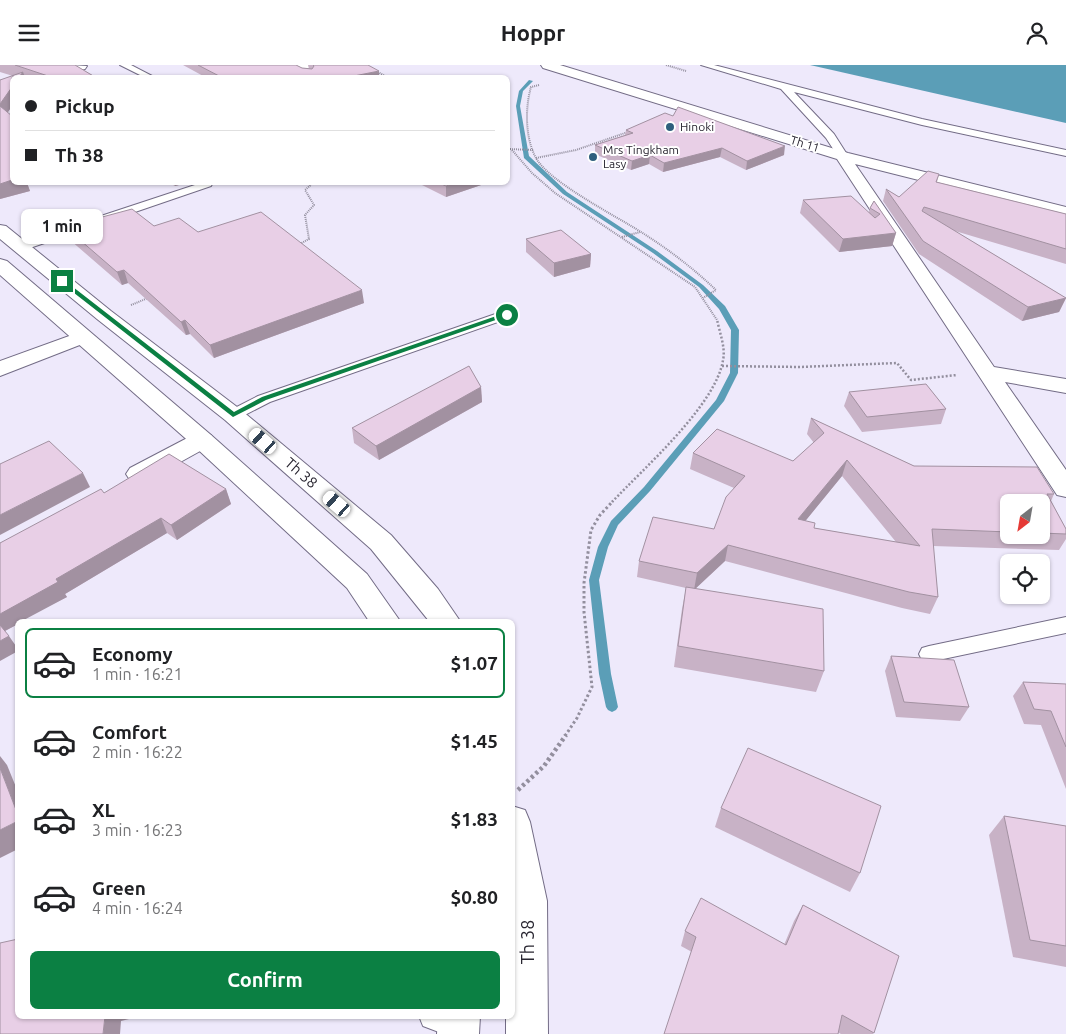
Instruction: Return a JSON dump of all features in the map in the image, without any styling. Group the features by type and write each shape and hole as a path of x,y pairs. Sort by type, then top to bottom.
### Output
{"street":[{"name":"Th 11","path":"547,65 843,156 1066,212"},
{"path":"45,75 83,66"},
{"path":"296,66 311,71"},
{"path":"843,156 855,177 1066,489"},
{"name":"Th 38","path":"0,229 104,315 233,415 381,542 428,597 443,619"},
{"path":"0,265 202,440 357,581 384,619"},
{"path":"0,369 83,337"},
{"path":"988,372 1066,386"},
{"path":"123,483 202,440"},
{"name":"Th 38","path":"515,837 528,901 528,1034"}],"lane":[{"path":"124,65 146,75"},
{"path":"705,65 922,122 1066,153"},
{"path":"784,87 830,136 843,156"},
{"path":"20,247 204,185"},
{"path":"233,415 264,399 507,315"},
{"path":"929,654 1066,625"}],"path":[{"path":"372,69 383,75"},
{"path":"578,75 531,87 527,97 527,112 536,158 559,179 700,275 716,291 704,298"},
{"path":"536,158 576,150 631,131"},
{"path":"510,149 533,150"},
{"path":"513,150 532,173 555,193 695,287 717,318 724,357 718,381 692,418 600,515 591,530 584,583 584,602 592,687 577,718 544,766 515,793"},
{"path":"296,246 309,239 305,215 314,205 304,190 310,185"},
{"path":"623,237 639,232"},
{"path":"104,315 149,298"},
{"path":"722,366 800,367 897,363 910,380 988,372"}],"water":[{"path":"810,65 1066,65 1066,123"}],"building":[{"path":"15,65 75,65 92,75 45,75"},
{"path":"198,65 296,65 312,69 313,65 368,65 379,71 359,75 217,75"},
{"path":"10,77 10,90 0,104 0,80"},
{"path":"0,106 10,114 10,181 0,184"},
{"path":"678,107 785,146 747,161 722,148 664,163 650,155 632,161 595,145 633,133 626,130 665,113 673,116"},
{"path":"928,171 939,174 936,182 1066,214 1066,249 924,207 922,211 1066,298 1028,307 923,241 886,189 899,197"},
{"path":"851,196 875,218 880,214 870,208 874,201 896,233 843,239 803,200"},
{"path":"132,209 154,226 179,218 198,232 261,212 362,290 210,345 185,320 181,322 124,270 117,272 65,227"},
{"path":"561,230 591,254 554,263 526,239"},
{"path":"469,366 481,387 376,446 352,428"},
{"path":"926,384 946,409 867,417 849,392"},
{"path":"811,418 914,466 1037,467 1054,494 1000,494 1000,532 932,529 938,597 909,592 728,545 697,573 639,561 653,517 714,529 726,497 745,476 693,453 717,429 793,461 824,433","holes":["847,460 920,546 814,528 815,523 798,519"]},
{"path":"49,441 83,473 0,515 0,464"},
{"path":"169,454 226,489 171,525 161,518 56,579 58,582 0,614 0,543 101,489 104,493"},
{"path":"1050,500 1066,529 1066,534 1050,533"},
{"path":"686,587 823,609 824,671 678,646"},
{"path":"0,625 9,636 0,641"},
{"path":"891,656 954,660 969,707 904,702"},
{"path":"1023,682 1066,684 1066,747 1051,711 1034,709"},
{"path":"748,748 881,806 860,873 721,808"},
{"path":"0,768 15,807 15,822 0,830"},
{"path":"1004,816 1066,826 1066,946 1030,940"},
{"path":"701,898 786,945 803,905 899,956 874,1033 842,1015 838,1034 664,1034 696,937 685,931"},
{"path":"15,940 15,1019 105,1019 103,1034 0,1034 0,943"}],"waterway":[{"path":"531,81 521,91 518,106 526,157 565,193 655,252 701,286 722,308 735,330 734,373 720,401 647,489 614,523 603,547 594,580 605,674 612,707"}],"place":[{"name":"Hinoki","path":"670,127"},
{"name":"Mrs Tingkham Lasy","path":"593,157"}],"route":[{"path":"62,281 233,415 264,399 507,315"}]}
